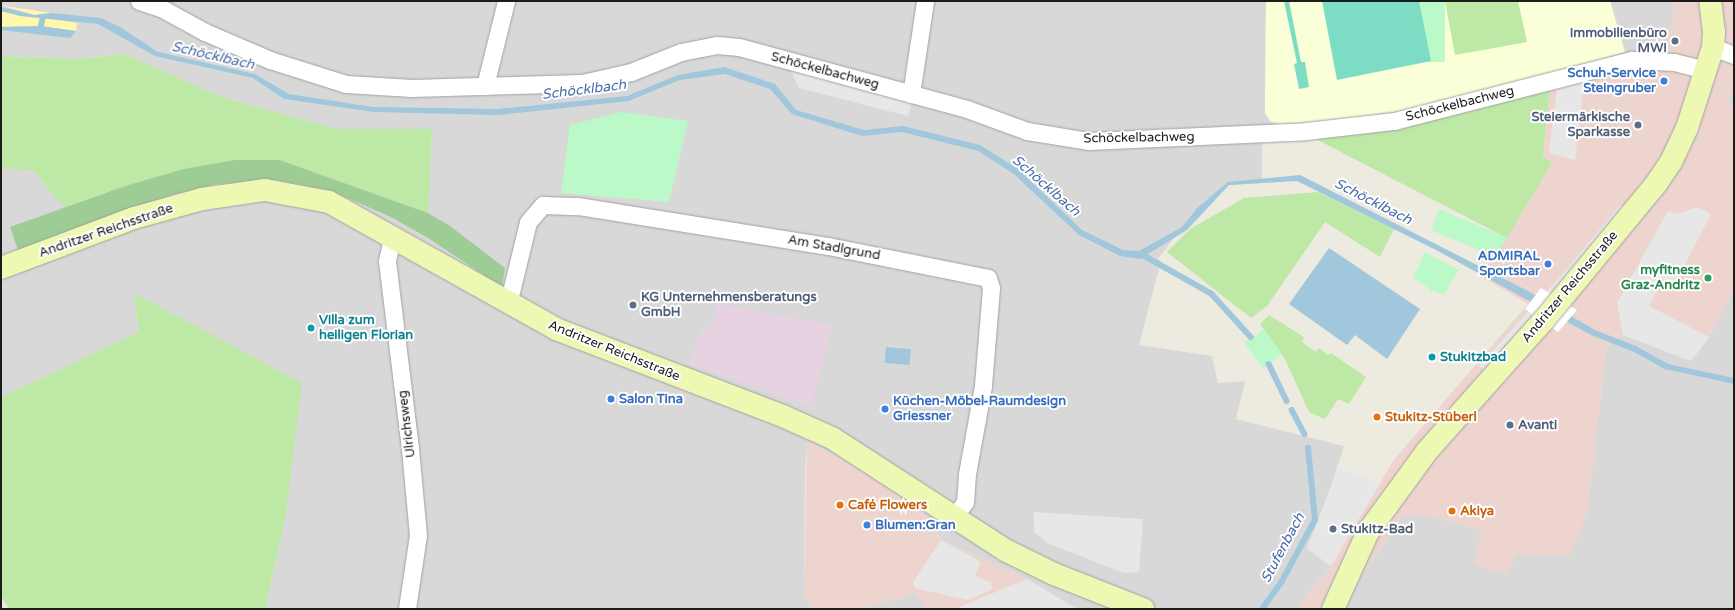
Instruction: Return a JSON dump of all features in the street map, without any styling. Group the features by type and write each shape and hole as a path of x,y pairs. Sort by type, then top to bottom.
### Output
{"main road":[{"name":"Andritzer Reichsstraße","path":"1333,609 1368,532 1427,451 1543,322 1656,184 1671,162 1687,128 1708,70 1713,47 1714,32 1710,1"},
{"name":"Andritzer Reichsstraße","path":"1,268 134,218 202,199 265,190 329,202 508,304 597,347 820,432 865,458 953,518 1007,551 1054,574 1143,609"}],"street":[{"name":"Schöckelbachweg","path":"139,1 161,8 211,35 270,60 346,84 412,88 582,83 631,72 681,52 717,45 739,47 967,109 1027,132 1089,141 1306,131 1394,120 1632,60 1674,62 1708,70"},
{"path":"485,86 506,1"},
{"path":"911,94 925,1"},
{"path":"1713,47 1734,55"},
{"name":"Am Stadlgrund","path":"508,304 528,222 543,205 578,206 828,246 906,260 988,278 991,288 983,386 967,474 965,502 953,518"},
{"name":"Ulrichsweg","path":"392,239 387,261 410,449 418,535 407,609"}],"shaded area":[{"path":"1,1 1266,1 1265,113 1330,121 1400,111 1624,52 1610,1 1673,1 1672,28 1633,57 1586,78 1426,121 1262,139 1262,183 1229,185 1197,208 1158,259 1161,261 1139,345 1212,356 1218,383 1245,381 1236,419 1344,446 1323,510 1307,548 1331,566 1296,609 1077,609 1027,579 941,540 925,515 867,474 807,441 805,472 804,595 814,609 265,609 285,520 134,293 139,332 1,397 1,168 34,171 64,206 235,160 427,212 432,130 337,129 224,98 125,54 77,59 1,56"},
{"path":"1266,1 1610,1 1625,52 1565,70 1400,111 1330,121 1278,124 1270,121 1265,113"},
{"path":"1419,1 1445,1 1445,62 1419,62"},
{"path":"1673,1 1734,1 1734,85 1727,99 1734,107 1734,288 1709,337 1691,361 1623,335 1606,347 1588,510 1570,556 1516,555 1508,574 1473,564 1482,530 1426,515 1402,516 1339,609 1296,609 1331,566 1393,461 1528,304 1480,276 1507,238 1552,163 1543,156 1550,88 1633,57 1672,28"},
{"path":"790,69 912,99 908,116 799,88"},
{"path":"1584,81 1575,160 1549,153 1557,87"},
{"path":"1734,85 1734,107 1727,99"},
{"path":"621,112 688,121 669,202 561,193 570,125"},
{"path":"1620,205 1624,208 1561,283 1483,370 1479,366 1558,279"},
{"path":"1698,207 1711,214 1675,284 1663,279 1649,306 1709,337 1691,361 1623,335 1617,303 1668,211 1677,214"},
{"path":"1439,209 1507,238 1496,256 1431,230"},
{"path":"1425,252 1459,270 1444,295 1433,291 1431,293 1429,288 1413,278"},
{"path":"1734,288 1734,609 1339,609 1402,516 1426,515 1483,530 1474,564 1507,574 1516,555 1570,556 1600,401 1606,347 1623,335 1691,361 1709,337"},
{"path":"717,304 832,325 811,406 689,364 704,325 711,327"},
{"path":"1264,329 1282,354 1263,368 1245,343"},
{"path":"807,441 867,474 925,515 941,540 1027,579 1077,609 926,609 916,591 898,599 855,609 814,609 804,595"},
{"name":"Stukitz-Bad","path":"1338,468 1379,482 1331,566 1307,549"},
{"path":"1034,512 1143,519 1139,572 1124,573 1047,543 1034,532"},
{"path":"941,540 981,562 975,575 991,583 992,589 968,600 914,588 913,582"},
{"path":"1027,579 1077,609 955,609"},
{"path":"916,591 926,609 855,609 898,599"}],"green space":[{"path":"1284,1 1289,1 1301,62 1305,62 1309,87 1299,89 1294,64 1297,63"},
{"path":"1322,1 1419,1 1431,61 1337,80"},
{"path":"1445,1 1518,1 1527,42 1455,55"},
{"path":"125,54 224,98 337,129 432,129 428,213 280,160 125,186 64,207 34,171 1,168 1,56 77,59"},
{"path":"1550,88 1543,156 1552,163 1507,238 1310,136 1426,121"},
{"path":"235,160 280,160 428,213 450,226 505,268 502,287 428,238 391,217 329,190 275,180 216,184 168,196 19,253 10,227 125,186 184,169"},
{"path":"1318,192 1394,229 1380,257 1325,222 1267,306 1251,318 1167,252 1190,229 1244,198"},
{"path":"134,293 302,383 285,520 265,609 9,609 1,596 1,397 139,332"},
{"path":"1269,315 1304,337 1302,342 1316,352 1319,348 1328,355 1331,353 1366,377 1349,404 1338,399 1325,419 1309,412 1284,357 1260,324"}],"sand":[{"path":"1,5 18,8 51,13 34,15"},
{"path":"1,11 77,23 76,31 41,26 1,27"}],"water":[{"name":"Schöcklbach","path":"1,7 34,15 51,13 101,18 120,27 158,52 255,74 289,94 373,107 497,109 627,96 678,75 724,67 775,84 796,110 864,130 903,126 980,145 1018,169 1082,230 1123,250 1139,251 1182,227 1197,208 1228,182 1300,175 1528,291 1595,330 1636,346 1668,364 1734,378 1734,384 1665,369 1634,352 1591,335 1438,251 1297,181 1229,185 1187,230 1140,259 1120,256 1079,235 1014,174 978,151 902,132 862,136 792,114 770,89 725,74 680,80 628,101 498,115 374,112 284,99 253,78 155,56 98,24 20,16 1,11"},
{"path":"41,26 76,31 70,38 1,30 1,27"},
{"path":"1329,248 1420,309 1387,359 1355,335 1347,345 1289,304"},
{"path":"886,347 911,349 910,365 885,363"}],"pier":[{"path":"1541,288 1577,310 1558,332 1525,309"}],"waterway":[{"name":"Schöcklbach","path":"37,30 40,30 43,17"},
{"name":"Stufenbach","path":"1141,254 1212,294 1251,337"},
{"name":"Stufenbach","path":"1269,364 1287,401"},
{"name":"Stufenbach","path":"1292,410 1305,434"},
{"name":"Stufenbach","path":"1262,609 1282,581 1315,520 1308,448"}],"place":[{"name":"Immobilienbüro MWI","path":"1675,41"},
{"name":"Schuh-Service Steingruber","path":"1664,81"},
{"name":"Steiermärkische Sparkasse","path":"1638,125"},
{"name":"ADMIRAL Sportsbar","path":"1548,264"},
{"name":"myfitness Graz-Andritz","path":"1708,278"},
{"name":"KG Unternehmensberatungs GmbH","path":"633,305"},
{"name":"Villa zum heiligen Florian","path":"311,328"},
{"name":"Stukitzbad","path":"1432,357"},
{"name":"Salon Tina","path":"611,399"},
{"name":"Küchen-Möbel-Raumdesign Griessner","path":"885,409"},
{"name":"Stukitz-Stüberl","path":"1377,417"},
{"name":"Avanti","path":"1510,425"},
{"name":"Café Flowers","path":"840,505"},
{"name":"Akiya","path":"1452,511"},
{"name":"Blumen:Gran","path":"867,525"},
{"name":"Stukitz-Bad","path":"1333,529"}]}
